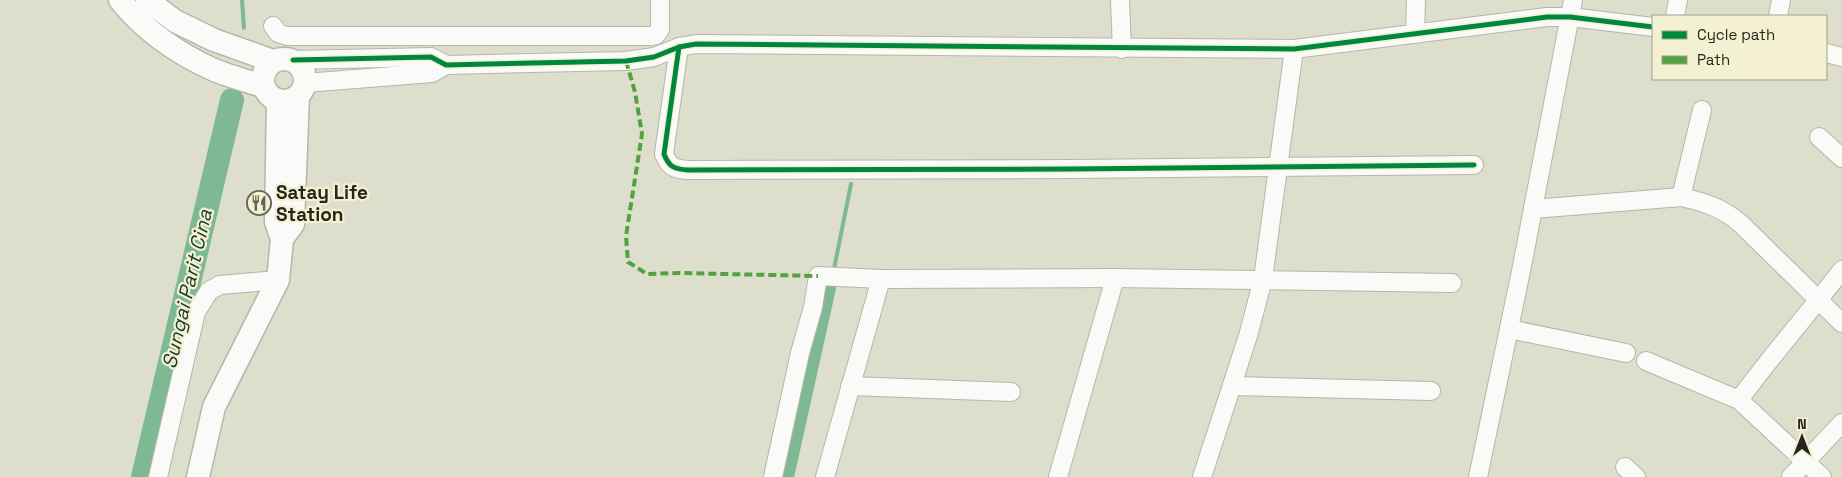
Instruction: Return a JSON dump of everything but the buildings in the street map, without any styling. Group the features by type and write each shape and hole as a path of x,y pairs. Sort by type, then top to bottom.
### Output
{"main road":[{"path":"120,0 131,14 161,40 213,70 286,91"},
{"path":"146,0 175,21 214,40 283,61 303,70 286,91 293,224 282,239 278,280 214,407 198,477"},
{"path":"283,61 264,72 286,91"}],"street":[{"path":"273,26 278,33 287,36 650,36 656,35 660,29 660,0"},
{"path":"1120,0 1122,49"},
{"path":"1415,34 1416,0"},
{"path":"1478,477 1574,0"},
{"path":"1675,15 1678,0"},
{"path":"1778,15 1781,0"},
{"path":"286,91 432,73 446,65 626,62 654,57 680,47 696,44 1294,49 1523,19 1570,17 1652,27"},
{"path":"680,47 664,154 667,163 677,169 973,170 1474,165"},
{"path":"1202,477 1248,336 1263,279 1294,49"},
{"path":"1827,53 1842,57"},
{"path":"283,61 431,57 446,65"},
{"path":"1681,197 1702,110"},
{"path":"1819,137 1842,158"},
{"path":"1533,209 1681,197 1701,201 1729,214 1842,323"},
{"path":"1739,400 1774,353 1842,270"},
{"path":"773,477 800,353 813,307 818,276 881,280 1115,278 1452,283"},
{"path":"1058,477 1115,278"},
{"path":"158,477 196,312 209,291 220,285 278,280"},
{"path":"825,477 881,280"},
{"path":"1509,329 1626,354"},
{"path":"1646,360 1739,400 1822,477"},
{"path":"850,386 1011,392"},
{"path":"1232,386 1431,391"},
{"path":"1791,477 1842,423"}],"waterway":[{"path":"242,0 244,28"},
{"name":"Sungai Parit Cina","path":"143,477 232,100"},
{"path":"834,269 851,184"},
{"path":"787,477 829,288"}],"marked path":[{"path":"626,61 635,92 642,134 626,236 628,262 647,274 818,276"}],"cycle path":[{"path":"293,60 431,57 446,65 626,61 654,57 679,47 696,44 1294,49 1547,17 1570,17 1652,27"},
{"path":"679,47 664,154 670,165 683,170 1474,165"}],"place":[{"name":"Satay Life Station","path":"259,203"}]}
